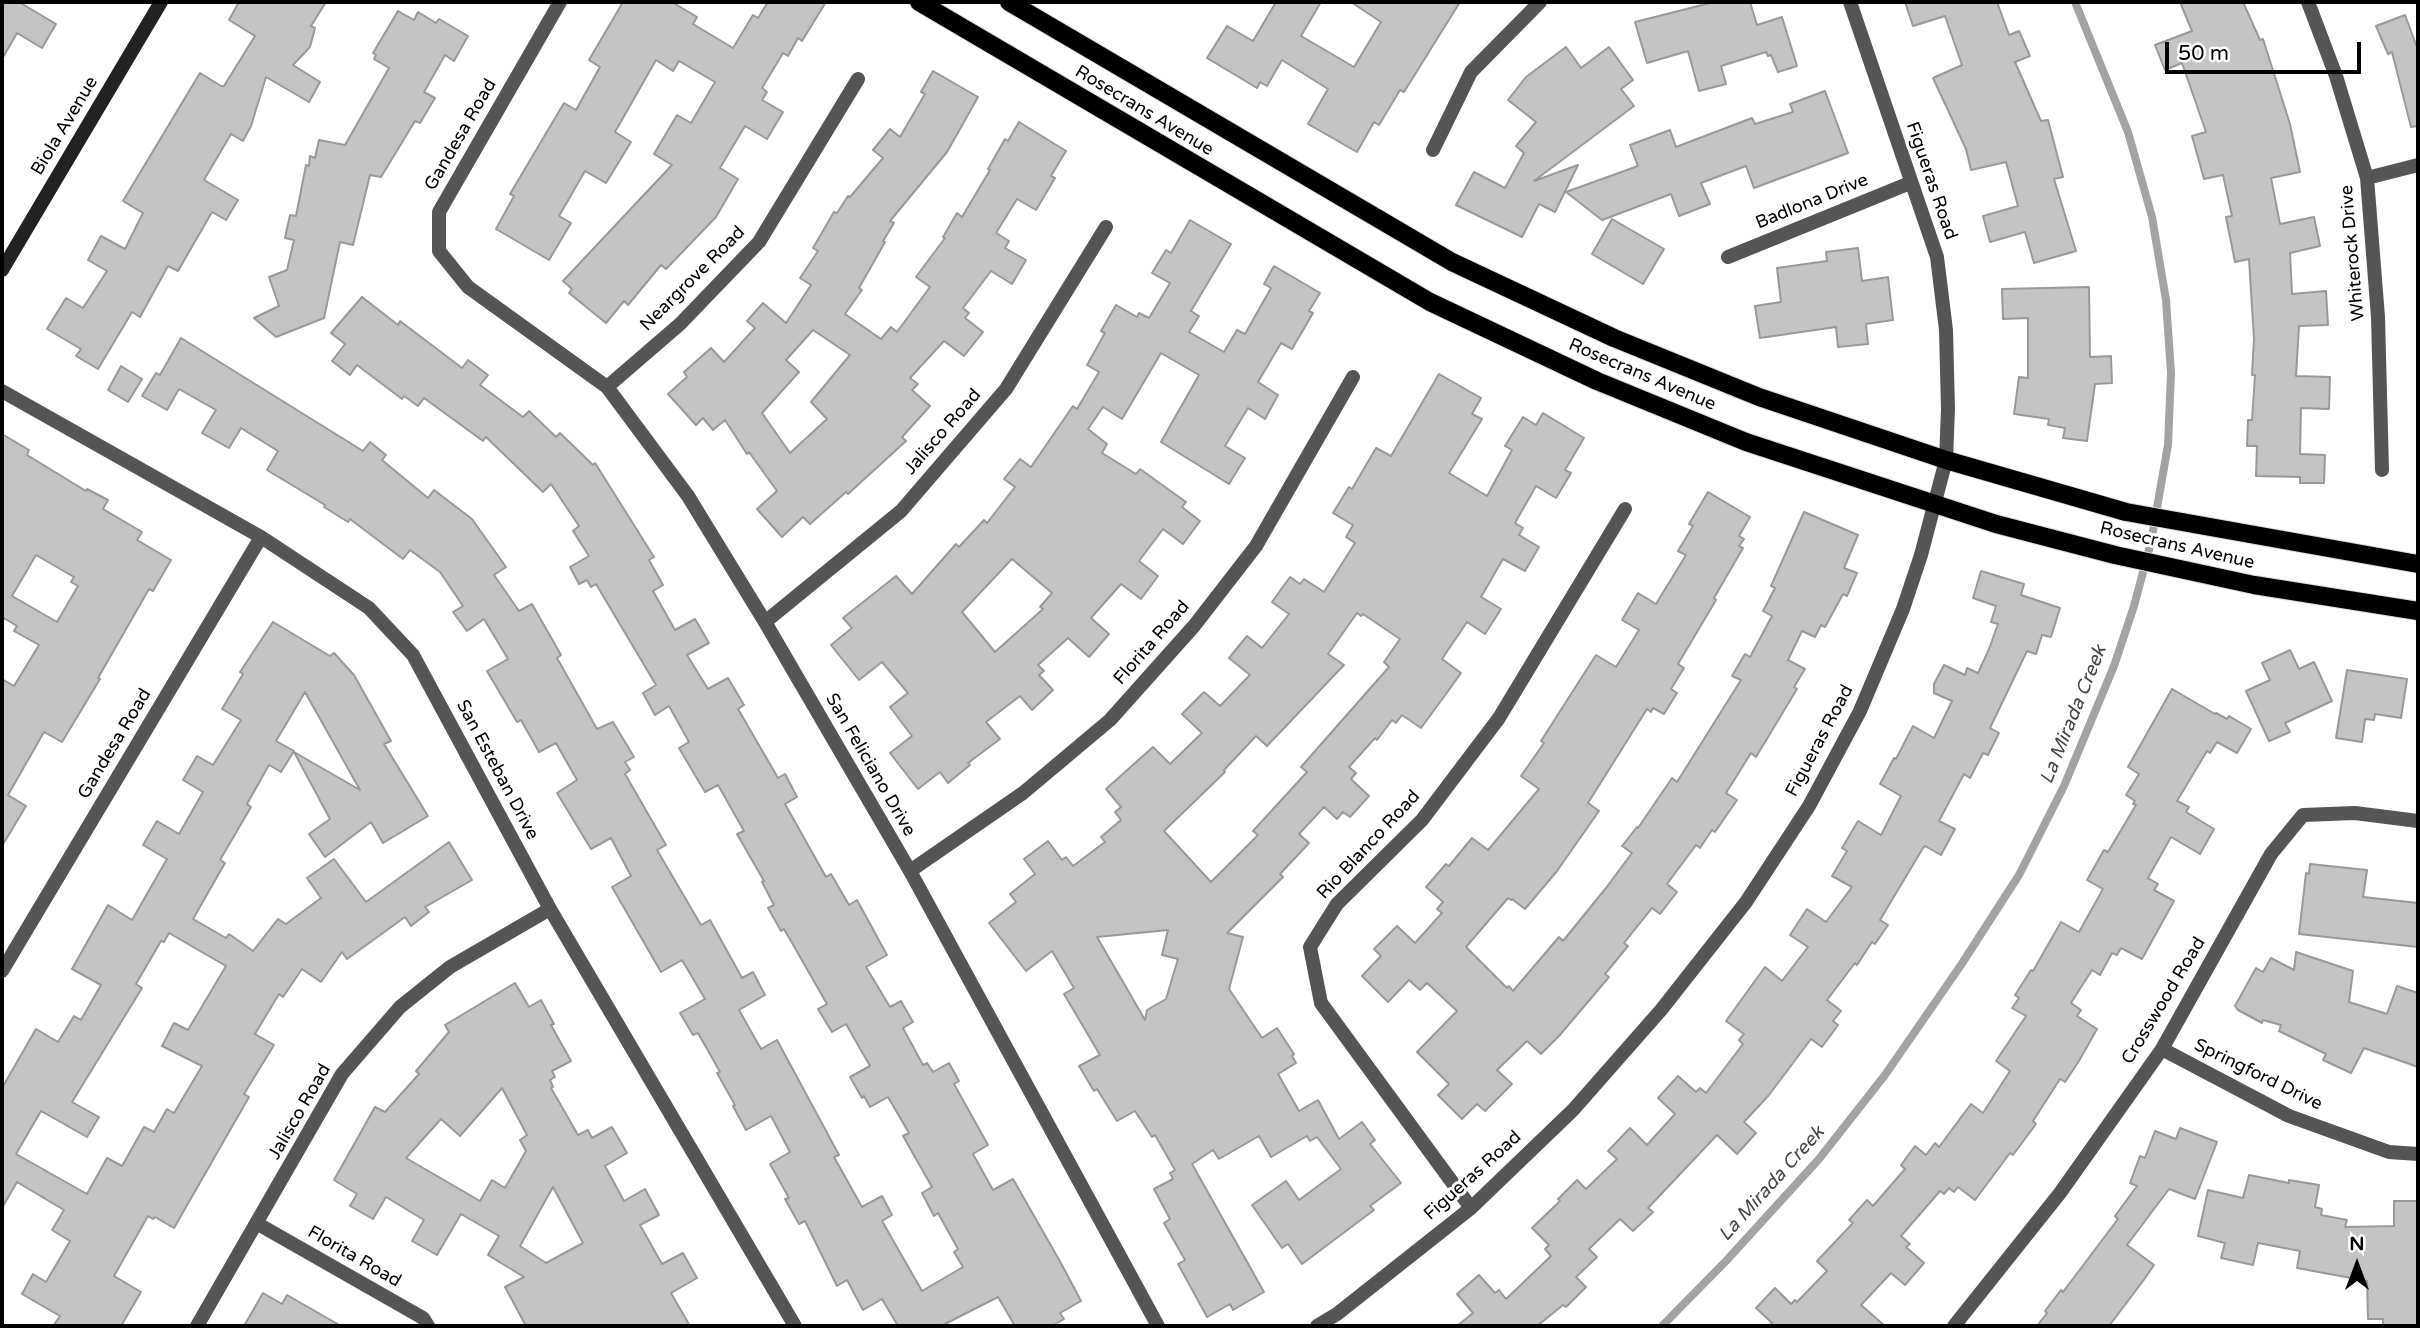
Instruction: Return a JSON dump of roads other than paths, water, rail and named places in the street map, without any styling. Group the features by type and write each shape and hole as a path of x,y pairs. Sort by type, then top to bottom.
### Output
{"main road":[{"name":"Rosecrans Avenue","path":"919,2 1430,302 1597,381 1746,442 1996,524 2115,555 2254,585 2418,611"},
{"name":"Rosecrans Avenue","path":"1009,2 1452,262 1614,338 1759,397 1946,460 2126,512 2418,564"}],"street":[{"name":"Biola Avenue","path":"2,270 161,2"},
{"name":"Gandesa Road","path":"468,288 439,251 439,212 560,2"},
{"path":"1433,150 1471,72 1540,2"},
{"name":"Figueras Road","path":"1317,1326 1337,1314 1471,1208 1573,1110 1661,1010 1746,902 1809,806 1860,711 1903,609 1921,555 1946,460 1946,330 1937,257 1850,2"},
{"name":"Whiterock Drive","path":"2308,2 2336,76 2367,178 2378,317 2382,470"},
{"name":"Neargrove Road","path":"607,387 680,324 759,242 858,79"},
{"path":"2367,178 2418,165"},
{"name":"Badlona Drive","path":"1728,257 1910,183"},
{"name":"Jalisco Road","path":"765,622 901,511 1006,388 1106,227"},
{"name":"San Feliciano Drive","path":"468,288 607,387 688,496 910,871 1158,1326"},
{"name":"Florita Road","path":"910,871 1023,793 1110,720 1194,626 1256,546 1353,377"},
{"name":"San Esteban Drive","path":"2,391 261,537 369,608 413,656 550,909 795,1326"},
{"name":"Rio Blanco Road","path":"1471,1208 1321,1003 1310,947 1337,904 1422,820 1499,718 1625,509"},
{"name":"Gandesa Road","path":"2,971 261,537"},
{"name":"Crosswood Road","path":"1954,1326 2060,1193 2162,1049 2271,854 2303,815 2355,813 2418,821"},
{"name":"Jalisco Road","path":"197,1326 342,1074 400,1007 450,967 550,909"},
{"name":"Springford Drive","path":"2162,1049 2289,1116 2389,1152 2418,1154"},
{"name":"Florita Road","path":"258,1224 422,1318 428,1326"}],"waterway":[{"name":"La Mirada Creek","path":"1662,1326 1726,1261 1819,1159 1885,1075 1961,965 2019,875 2064,786 2114,666 2134,606 2151,542 2168,445 2171,373 2166,300 2152,217 2128,132 2075,2"}]}
